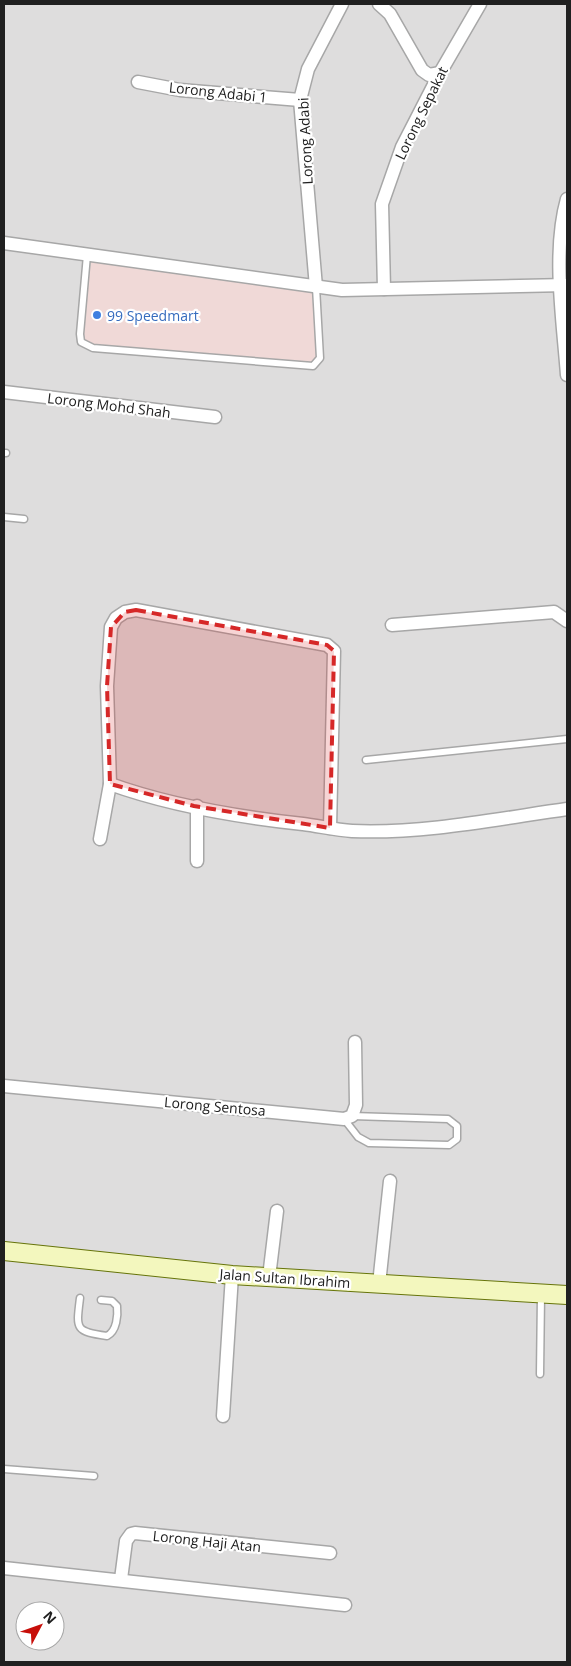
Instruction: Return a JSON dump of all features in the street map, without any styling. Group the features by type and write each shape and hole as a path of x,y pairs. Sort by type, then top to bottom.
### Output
{"street":[{"name":"Lorong Adabi","path":"316,287 300,100 308,69 342,4"},
{"path":"379,4 390,14 422,70 429,76 440,73"},
{"name":"Lorong Sepakat","path":"384,289 382,204 402,147 440,73 480,4"},
{"name":"Lorong Adabi 1","path":"138,82 180,90 300,100"},
{"path":"567,199 561,227 567,375"},
{"path":"4,243 342,290 564,285"},
{"name":"Lorong Mohd Shah","path":"4,392 215,417"},
{"path":"100,839 110,784 107,686 111,627 116,618 125,612 136,610 327,645 334,651 330,828"},
{"path":"392,625 554,612 567,622"},
{"path":"110,784 130,791 266,820 351,831 392,830 455,824 567,809"},
{"path":"197,806 197,861"},
{"path":"348,1117 356,1105 355,1042"},
{"name":"Lorong Sentosa","path":"4,1086 348,1117"},
{"path":"379,1284 390,1180"},
{"path":"268,1277 277,1210"},
{"name":"Jalan Sultan Ibrahim","path":"4,1251 232,1275 567,1295"},
{"path":"223,1416 232,1275"},
{"name":"Lorong Haji Atan","path":"121,1579 126,1540 131,1534 135,1533 330,1553"},
{"path":"4,1568 121,1579 345,1605"}],"lane":[{"path":"87,255 80,334 81,342 93,348 313,366 320,358 316,287"},
{"path":"4,517 24,519"},
{"path":"366,760 567,739"},
{"path":"348,1117 448,1119 457,1126 457,1139 449,1145 369,1143 358,1137 348,1117"},
{"path":"540,1374 542,1293"},
{"path":"80,1298 77,1323 79,1329 84,1332 107,1336 113,1331 118,1316 117,1306 112,1301 101,1300"},
{"path":"4,1469 94,1476"}],"highlighted area":[{"path":"136,610 327,645 334,651 330,828 194,806 110,784 107,686 111,627 125,612"}],"shaded area":[{"path":"4,4 567,4 567,1662 4,1662"},
{"path":"91,260 312,292 316,357 312,362 93,345 85,341 83,333"}],"place":[{"name":"99 Speedmart","path":"97,315"}]}
